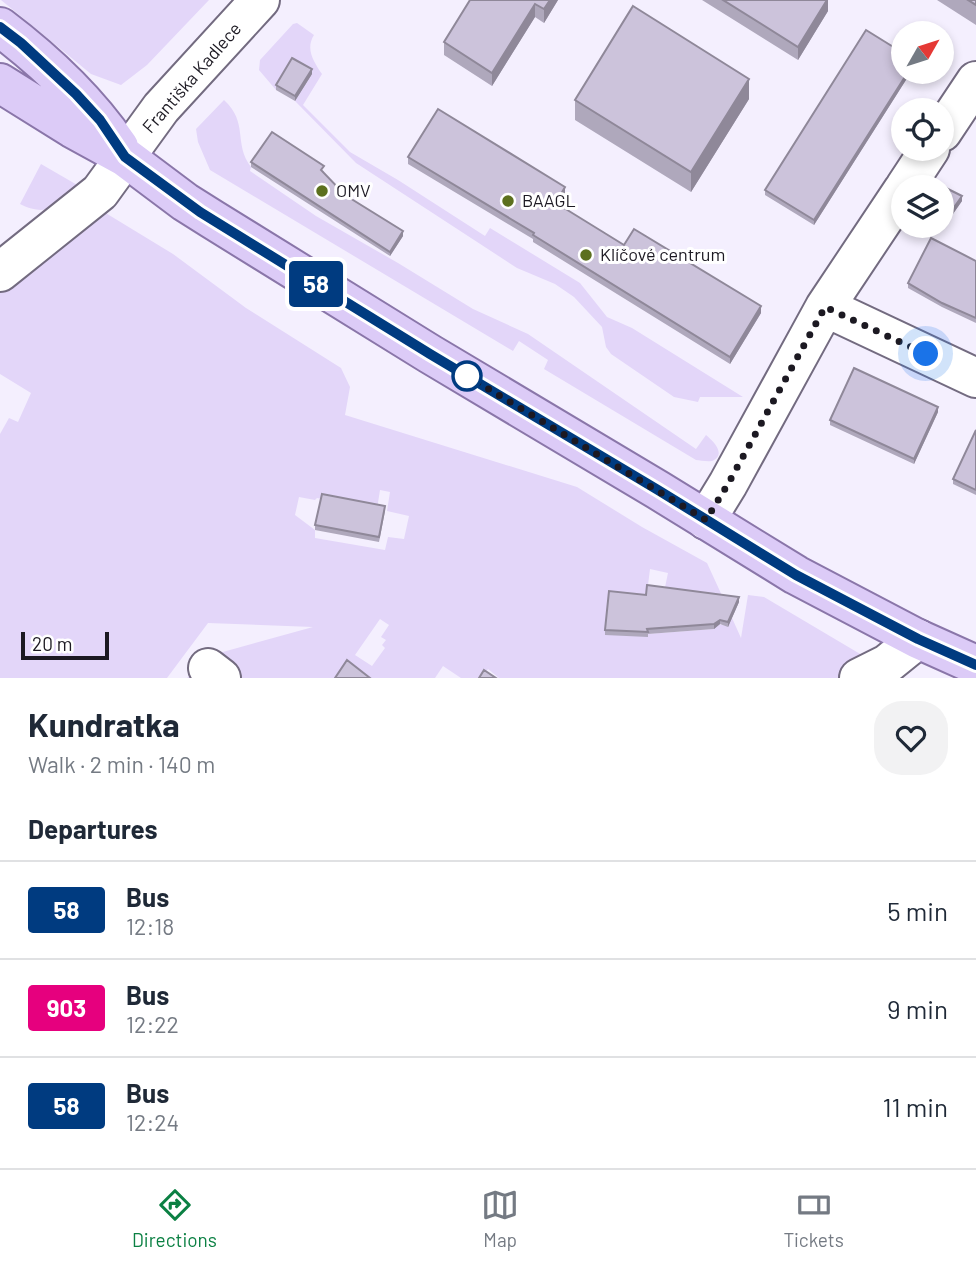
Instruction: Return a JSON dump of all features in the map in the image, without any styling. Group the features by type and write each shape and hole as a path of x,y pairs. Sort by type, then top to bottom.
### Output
{"main road":[{"path":"0,27 76,94 100,120 125,157"},
{"path":"0,83 125,157 185,202 430,354 796,575 918,639 976,665"}],"street":[{"name":"Františka Kadlece","path":"0,272 100,192 161,108 260,0"},
{"path":"954,114 976,81"},
{"path":"706,520 825,307 891,208"},
{"path":"825,307 976,378"},
{"path":"859,678 887,664 918,639"}],"shaded area":[{"path":"1,0 209,0 147,65 121,85 91,74"},
{"path":"297,23 314,35 310,50 322,74 303,105 350,152 485,236 490,228 580,283 607,317 632,328 743,397 700,397 698,402 674,397 611,354 606,347 602,327 574,297 555,284 517,268 356,163 295,101 292,63 276,90 259,70 260,60 293,24"},
{"path":"224,100 232,108 239,125 250,171 316,216 473,309 528,334 696,449 706,435 717,447 717,457 710,461 696,460 544,369 548,360 519,341 513,351 210,170 198,142 196,129"},
{"path":"41,164 79,186 59,204 38,210 20,204"},
{"path":"104,212 173,254 246,308 341,368 350,387 345,415 577,487 707,563 724,600 664,592 668,573 650,569 647,634 714,629 718,624 728,626 732,618 741,638 748,595 764,597 872,661 838,678 499,678 488,669 482,678 461,678 443,666 435,678 187,678 212,655 313,627 208,623 167,678 0,678 0,434 9,418 18,422 31,393 0,374 0,292","holes":["380,490 390,492 387,511 409,516 404,539 388,537 385,550 315,538 315,530 295,515 299,497 377,509","380,619 389,625 381,637 386,640 382,645 385,648 372,666 355,655"]}],"building":[{"path":"470,0 550,0 544,9 535,4 492,73 444,42"},
{"path":"723,0 827,0 798,47"},
{"path":"633,6 749,79 691,172 575,100"},
{"path":"866,30 891,46 891,84 900,84 814,220 765,190"},
{"path":"292,58 312,69 295,96 276,85"},
{"path":"438,109 565,187 556,203 624,245 634,229 761,306 730,357 408,157"},
{"path":"272,132 324,166 321,170 345,195 403,231 390,252 251,162"},
{"path":"954,192 962,196 954,207"},
{"path":"931,238 976,261 976,318 942,303 908,283"},
{"path":"854,368 938,407 914,459 830,420"},
{"path":"976,430 976,490 953,479"},
{"path":"322,494 385,506 379,537 315,525"},
{"path":"647,585 739,597 728,622 720,620 714,624 647,629 648,632 605,630 609,591 646,595"},
{"path":"347,660 370,678 335,678"},
{"path":"484,670 496,678 479,678"}],"bus line":[{"name":"58","path":"0,27 76,94 100,120 125,157 200,212 796,575 918,639 976,665"}],"place":[{"name":"OMV","path":"322,191"},
{"name":"BAAGL","path":"508,201"},
{"name":"Klíčové centrum","path":"586,255"}],"route":[{"path":"467,376 706,520 825,307 926,354"}]}
